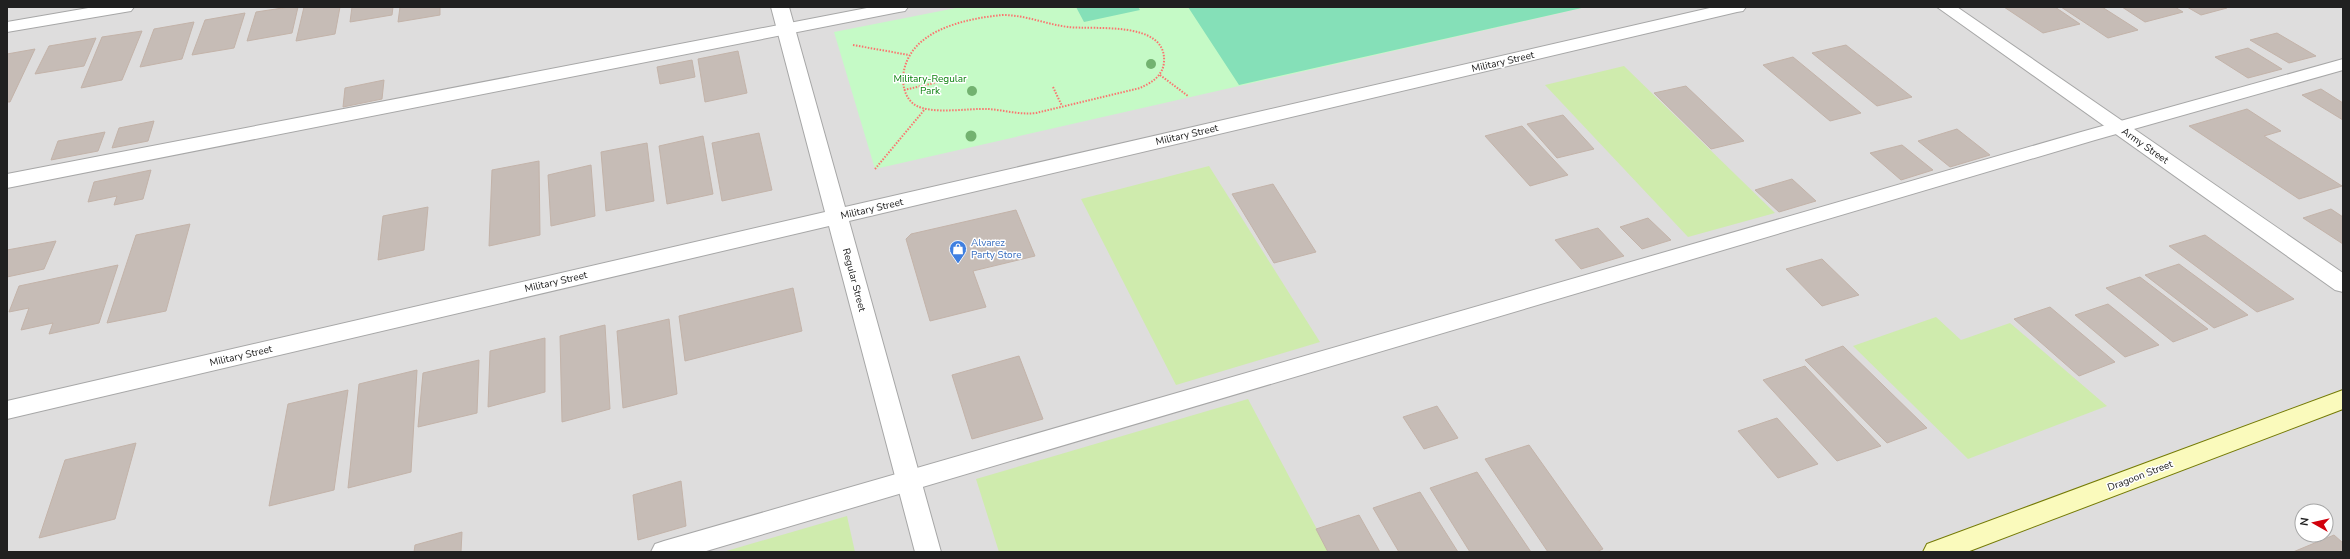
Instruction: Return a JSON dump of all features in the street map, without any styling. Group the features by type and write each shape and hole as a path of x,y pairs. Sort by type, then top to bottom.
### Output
{"main road":[{"name":"Dragoon Street","path":"1936,552 2343,399"}],"street":[{"path":"7,27 59,13 125,7"},
{"name":"Regular Street","path":"780,7 928,552"},
{"path":"7,181 899,7"},
{"name":"Military Street","path":"7,410 1736,7"},
{"name":"Army Street","path":"1946,7 2343,284"},
{"path":"664,552 909,482 2118,127 2343,64"}],"path":[{"path":"1018,15 1068,27 1118,28 1138,32 1154,40 1165,57 1164,68 1160,75 1136,90 1025,114 986,109 949,111 925,109 915,106 910,101 904,90 902,80 909,55 925,40 956,22 984,17 1018,15"},
{"path":"852,45 909,55"},
{"path":"1160,75 1188,96"},
{"path":"904,90 943,81"},
{"path":"1053,87 1062,106"},
{"path":"875,169 925,109"}],"shaded area":[{"path":"7,7 2343,7 2343,552 7,552"}],"green space":[{"name":"Military-Regular Park","path":"961,7 1586,7 875,169 834,32"},
{"path":"1076,7 1138,7 1140,10 1084,22"},
{"path":"1188,7 1586,7 1239,85"},
{"path":"1624,66 1775,213 1688,237 1545,85"},
{"path":"1209,166 1320,342 1176,385 1081,199"},
{"path":"1936,317 1961,340 2010,323 2107,406 1968,459 1853,346"},
{"path":"1248,399 1329,552 999,552 976,479"},
{"path":"847,516 855,552 723,552"}],"building":[{"path":"298,7 292,33 247,41 256,12"},
{"path":"304,7 340,7 335,34 296,41"},
{"path":"352,7 393,7 392,15 350,22"},
{"path":"400,7 440,7 440,15 398,22"},
{"path":"2004,7 2055,7 2080,24 2043,33"},
{"path":"2061,7 2102,7 2138,30 2108,38"},
{"path":"2122,7 2175,7 2183,12 2145,22"},
{"path":"2187,7 2226,7 2227,8 2201,15"},
{"path":"245,13 234,48 192,55 205,20"},
{"path":"194,22 182,59 140,67 154,29"},
{"path":"142,31 122,80 81,88 102,37"},
{"path":"2277,33 2316,56 2289,63 2250,40"},
{"path":"96,38 84,66 35,74 49,46"},
{"path":"1846,45 1912,97 1877,106 1812,53"},
{"path":"2248,48 2282,69 2248,78 2215,57"},
{"path":"35,49 10,102 7,102 7,54"},
{"path":"738,51 747,93 705,102 698,59"},
{"path":"1793,57 1861,113 1830,121 1763,65"},
{"path":"692,60 695,77 660,84 657,67"},
{"path":"384,80 382,99 343,107 345,88"},
{"path":"1686,86 1744,141 1711,149 1654,93"},
{"path":"2321,89 2343,103 2343,120 2302,95"},
{"path":"2247,109 2281,131 2264,136 2342,186 2299,199 2189,126"},
{"path":"1563,115 1594,149 1557,158 1527,124"},
{"path":"154,121 148,141 112,148 119,128"},
{"path":"1522,126 1568,175 1530,186 1485,136"},
{"path":"1957,129 1990,155 1950,167 1918,141"},
{"path":"105,132 98,151 51,160 58,141"},
{"path":"759,133 772,190 722,201 712,143"},
{"path":"703,136 713,194 667,204 659,146"},
{"path":"647,143 654,201 606,211 601,152"},
{"path":"1902,145 1933,170 1901,180 1870,153"},
{"path":"539,161 540,235 489,246 492,170"},
{"path":"591,165 595,216 551,226 548,175"},
{"path":"151,170 143,199 114,205 117,196 88,202 94,182"},
{"path":"1792,179 1816,201 1779,212 1755,190"},
{"path":"1273,184 1316,252 1274,263 1232,194"},
{"path":"428,207 424,250 378,260 383,216"},
{"path":"2331,209 2343,217 2343,244 2303,218"},
{"name":"Alvarez Party Store","path":"1016,210 1035,256 973,271 986,307 930,321 906,239 911,234"},
{"path":"1648,218 1671,240 1642,249 1620,227"},
{"path":"190,224 166,311 107,323 136,235"},
{"path":"1598,228 1624,256 1581,269 1555,240"},
{"path":"2205,235 2294,299 2257,312 2169,246"},
{"path":"56,241 44,269 7,277 7,250"},
{"path":"1822,259 1859,295 1822,306 1786,269"},
{"path":"2179,264 2248,315 2214,328 2145,275"},
{"path":"118,265 99,323 49,334 53,323 21,330 29,308 9,312 19,286"},
{"path":"2140,277 2208,329 2173,342 2106,288"},
{"path":"793,288 802,331 685,361 679,316"},
{"path":"2108,304 2159,345 2125,357 2075,315"},
{"path":"2050,307 2115,362 2079,376 2014,319"},
{"path":"669,319 677,394 623,408 617,331"},
{"path":"605,325 610,409 562,422 560,336"},
{"path":"545,338 545,392 488,407 490,351"},
{"path":"1843,346 1927,428 1887,443 1805,360"},
{"path":"1019,356 1043,419 972,439 952,375"},
{"path":"479,360 477,413 418,427 423,373"},
{"path":"1805,366 1881,446 1837,461 1763,380"},
{"path":"417,370 411,472 348,488 359,384"},
{"path":"348,390 334,490 269,506 288,404"},
{"path":"1437,406 1458,438 1424,449 1403,417"},
{"path":"1777,418 1818,464 1778,478 1738,431"},
{"path":"136,443 115,519 39,538 65,460"},
{"path":"1529,445 1603,549 1596,552 1548,552 1485,459"},
{"path":"1477,472 1531,552 1470,552 1430,488"},
{"path":"681,481 686,526 638,540 633,495"},
{"path":"1420,492 1458,552 1399,552 1373,508"},
{"path":"1359,515 1380,552 1328,552 1316,529"},
{"path":"462,532 461,552 414,552 415,545"},
{"path":"2334,535 2343,543 2343,552 2293,552 2315,543 2334,543"}],"place":[{"name":"Alvarez Party Store","path":"958,264"}]}
